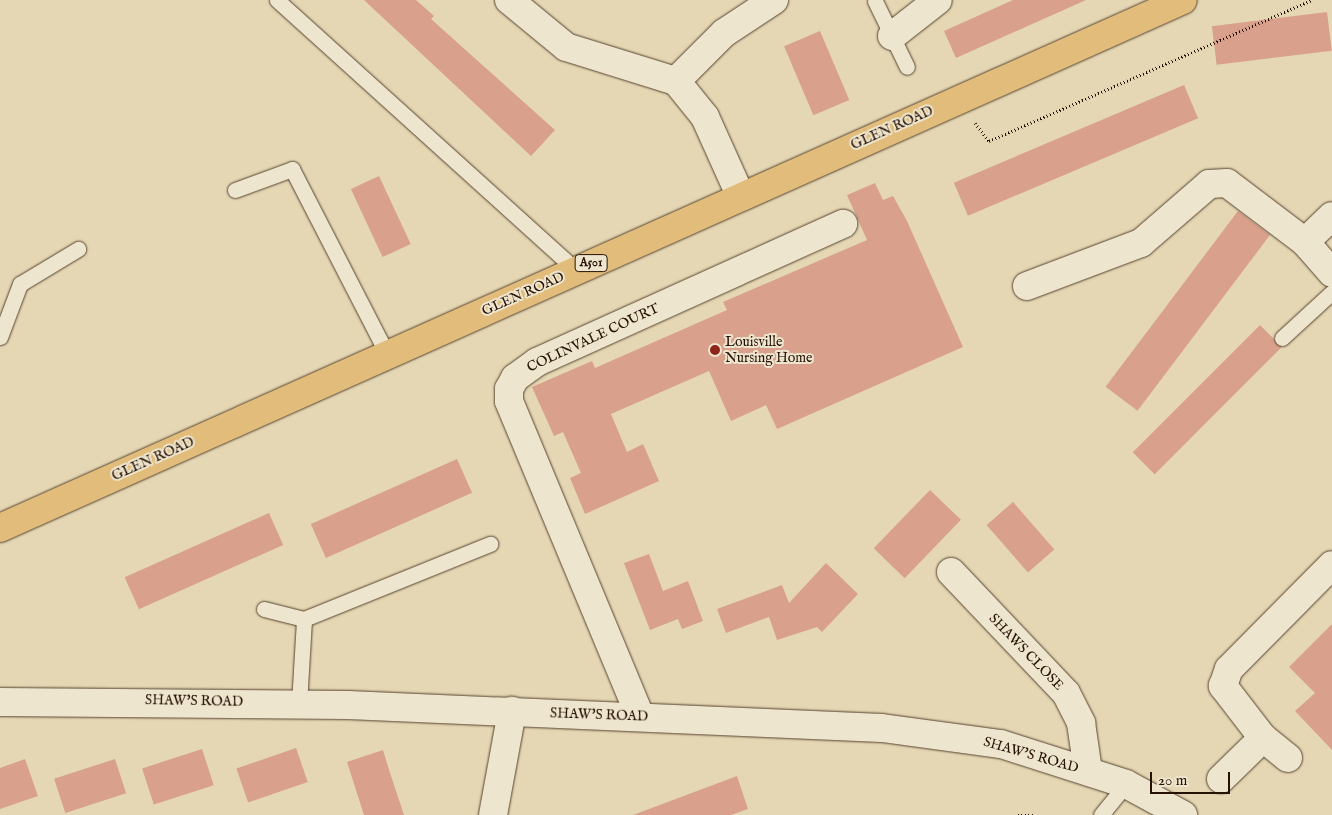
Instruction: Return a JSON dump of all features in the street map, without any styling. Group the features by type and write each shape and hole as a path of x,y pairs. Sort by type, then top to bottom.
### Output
{"main road":[{"name":"GLEN ROAD","path":"0,528 740,195 1183,0"}],"street":[{"path":"676,81 724,33 774,0"},
{"path":"892,36 938,0"},
{"path":"517,3 566,48 676,81 705,117 740,195"},
{"path":"1027,286 1142,242 1209,184 1228,184 1305,242 1332,273"},
{"path":"1305,242 1332,216"},
{"name":"COLINVALE COURT","path":"640,716 509,401 509,389 515,378 537,362 843,224"},
{"path":"1288,758 1263,738 1222,686 1228,669 1332,564"},
{"name":"SHAWS CLOSE","path":"951,572 1066,693 1081,723 1088,771"},
{"name":"SHAW'S ROAD","path":"0,702 299,704 640,716 949,735 1001,744 1088,771 1126,784 1183,815"},
{"path":"493,815 512,712"},
{"path":"1221,779 1263,738"}],"lane":[{"path":"278,0 576,270"},
{"path":"875,1 907,67"},
{"path":"235,190 292,169 387,354"},
{"path":"0,337 20,284 78,249"},
{"path":"1282,338 1332,292"},
{"path":"264,608 304,619 490,544"},
{"path":"299,704 304,619"},
{"path":"1101,815 1126,784"}],"path":[{"path":"968,115 989,141 1311,0"},
{"path":"1018,815 1034,815"}],"building":[{"path":"364,0 416,0 434,16 431,19 555,130 531,156"},
{"path":"1013,0 1086,0 956,58 944,31"},
{"path":"1327,12 1332,51 1217,65 1212,26"},
{"path":"820,31 849,100 813,115 784,46"},
{"path":"1184,85 1198,118 968,216 954,183"},
{"path":"379,176 411,244 383,257 351,189"},
{"name":"Louisville Nursing Home","path":"875,183 883,200 893,196 907,221 963,347 777,429 766,405 731,421 709,371 611,414 627,452 643,444 659,481 585,514 570,478 581,473 563,432 554,436 532,387 592,361 595,368 727,310 723,302 867,240 847,195"},
{"path":"1238,211 1270,235 1138,411 1106,387"},
{"path":"1260,325 1282,347 1155,474 1133,452"},
{"path":"457,459 472,493 326,558 311,524"},
{"path":"930,490 961,520 905,578 874,548"},
{"path":"1013,502 1054,550 1028,573 987,525"},
{"path":"269,513 283,545 139,609 125,577"},
{"path":"649,554 663,591 688,581 703,621 682,629 678,619 650,630 624,563"},
{"path":"826,563 858,594 822,632 817,627 777,640 769,617 726,633 717,609 782,585 789,603"},
{"path":"1332,624 1332,750 1295,711 1315,693 1289,667"},
{"path":"296,748 308,782 248,803 236,769"},
{"path":"202,749 214,785 154,805 142,768"},
{"path":"383,750 404,815 364,815 347,762"},
{"path":"25,759 38,796 0,809 0,768"},
{"path":"115,759 126,793 65,813 54,779"},
{"path":"737,776 748,809 731,815 633,815"}],"place":[{"name":"Louisville Nursing Home","path":"715,350"}]}
